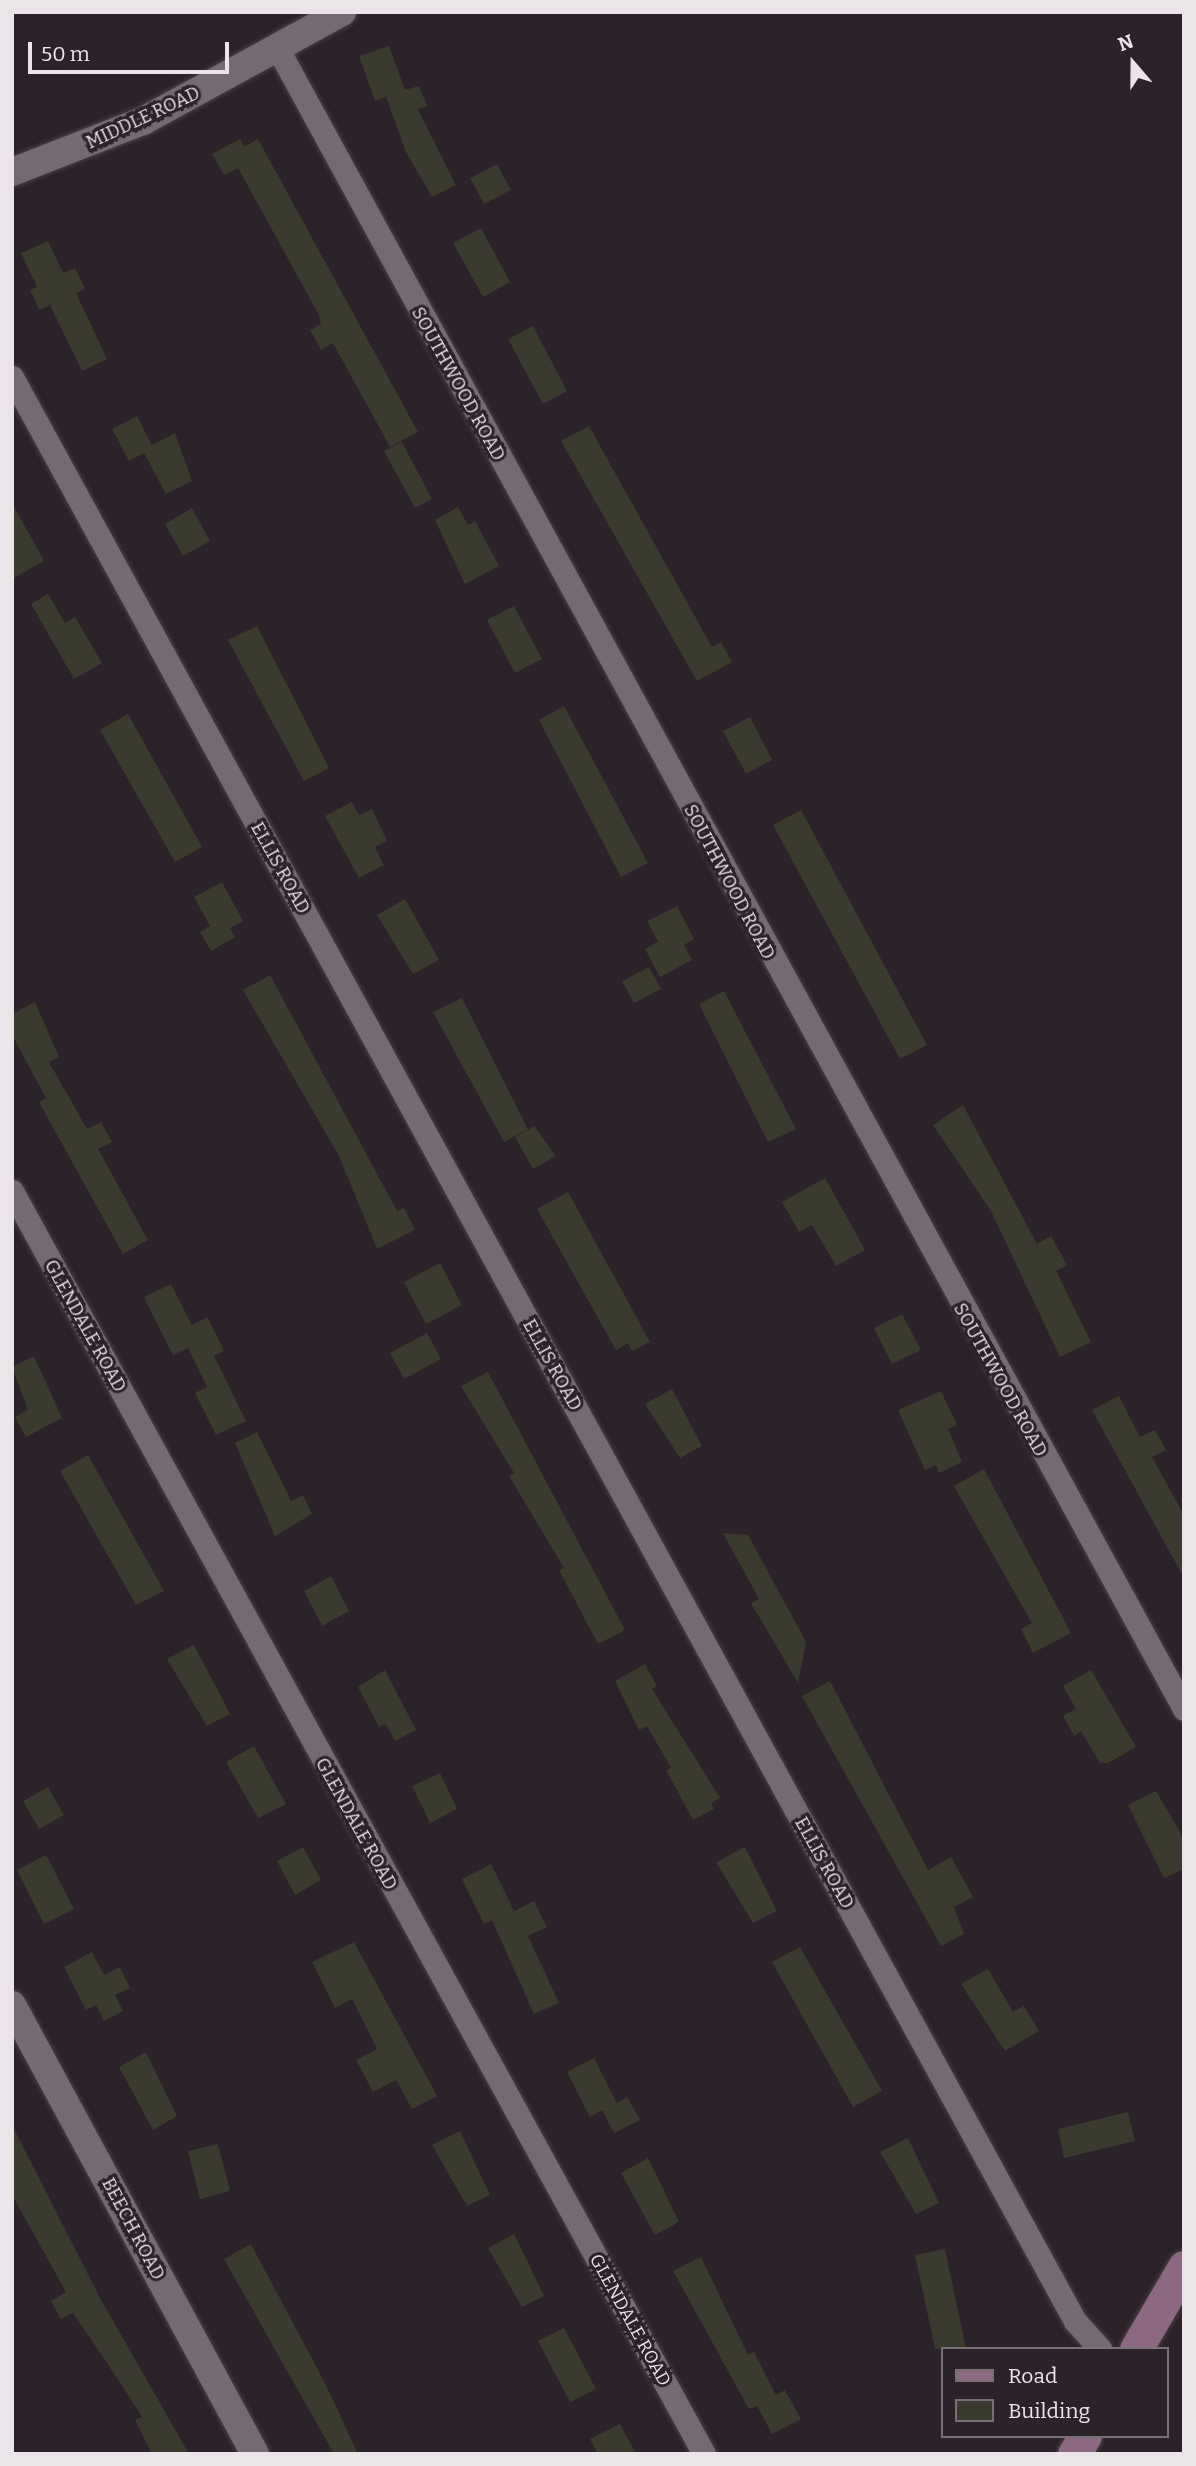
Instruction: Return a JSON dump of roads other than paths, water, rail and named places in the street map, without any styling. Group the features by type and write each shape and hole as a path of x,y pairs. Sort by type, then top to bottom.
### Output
{"main road":[{"path":"1137,2347 1184,2267"},
{"path":"1074,2454 1084,2438"}],"street":[{"name":"MIDDLE ROAD","path":"12,173 143,121 279,51 342,12"},
{"name":"SOUTHWOOD ROAD","path":"279,51 1184,1709"},
{"name":"ELLIS ROAD","path":"13,382 1075,2321 1098,2347"},
{"name":"GLENDALE ROAD","path":"12,1191 704,2454"},
{"name":"BEECH ROAD","path":"12,2005 255,2454"}]}
